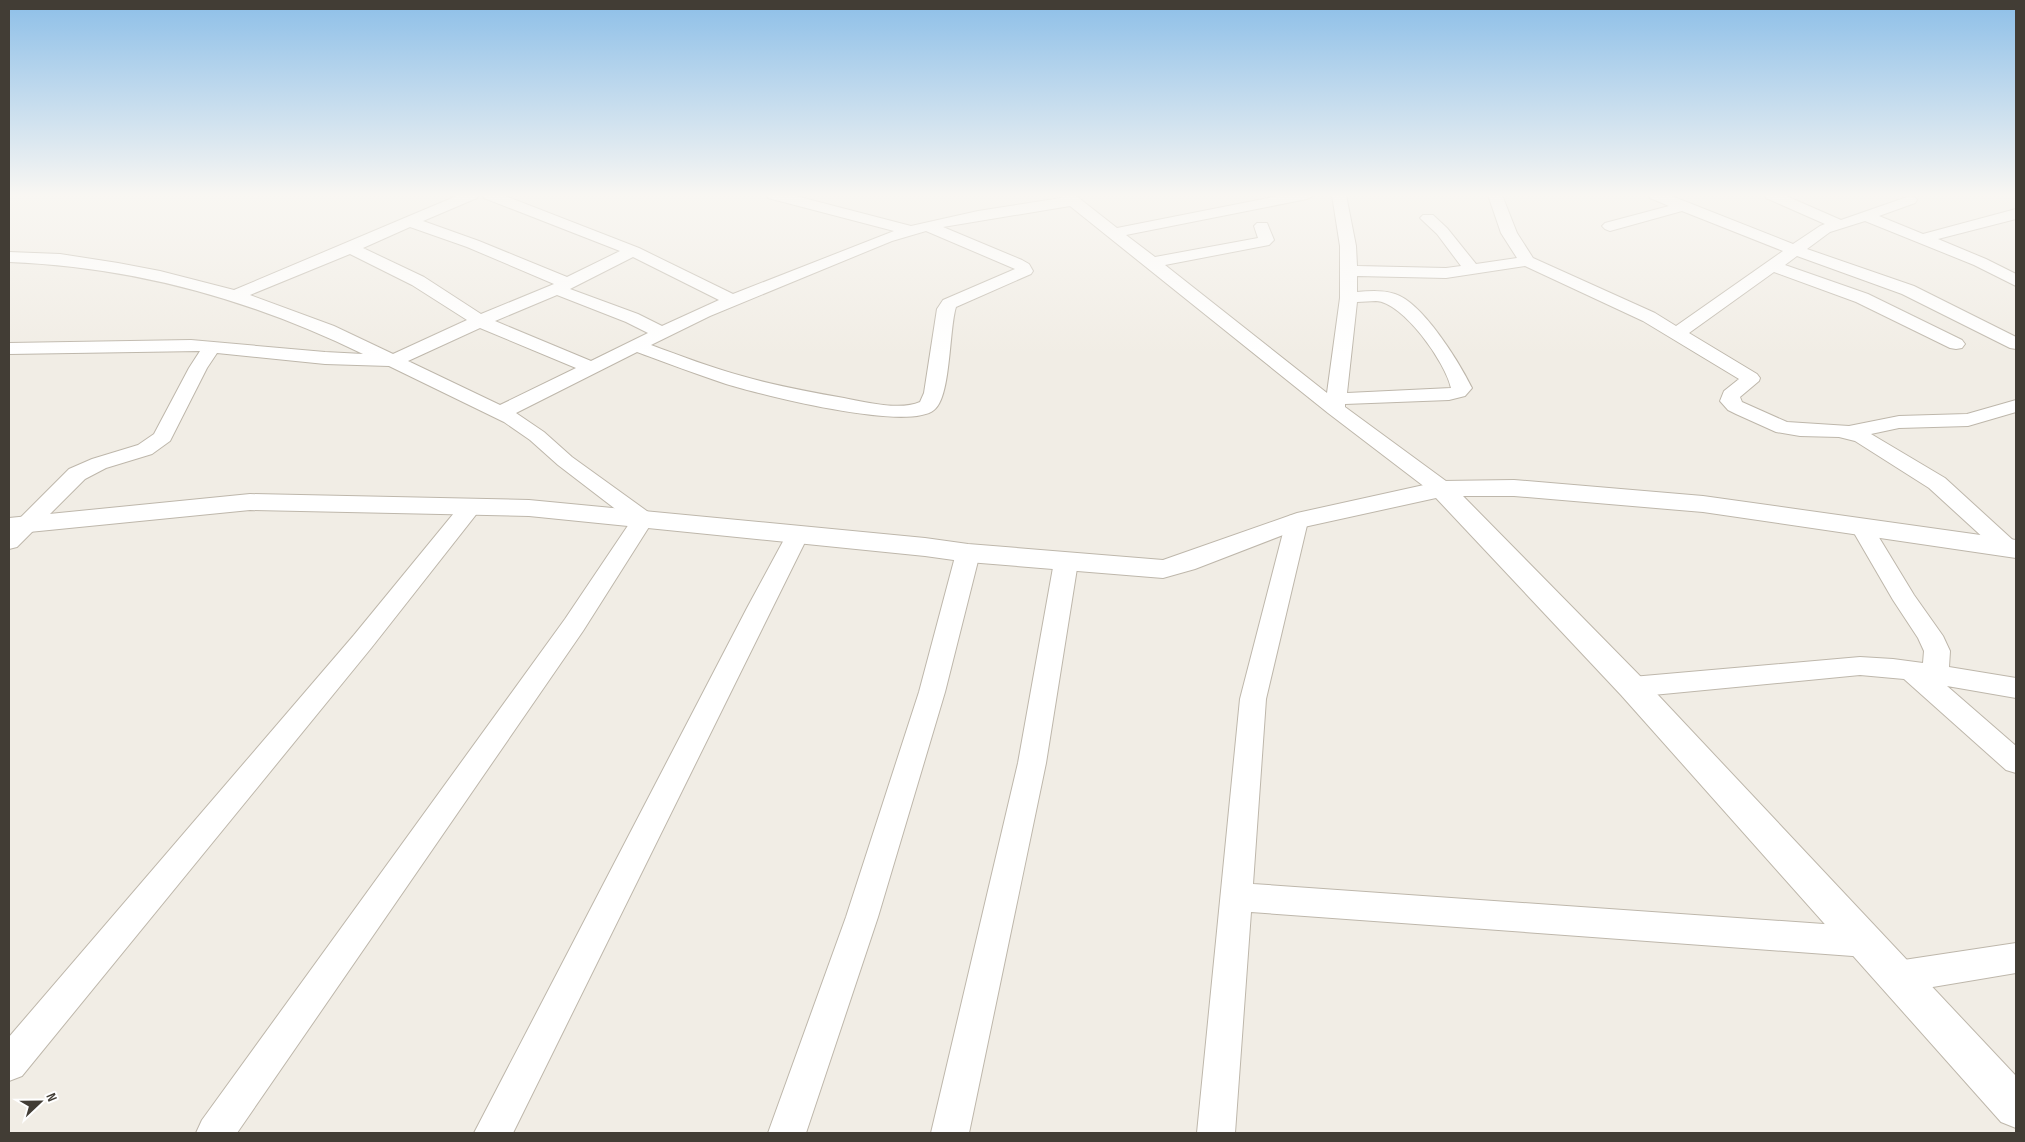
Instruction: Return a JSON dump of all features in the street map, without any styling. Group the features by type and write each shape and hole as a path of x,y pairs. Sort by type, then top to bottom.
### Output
{"street":[{"path":"235,295 350,248"},
{"path":"352,248 418,282 480,321 592,368"},
{"path":"483,248 564,285"},
{"path":"626,248 732,300"},
{"path":"500,413 732,300 866,248"},
{"path":"636,346 734,380 784,393 869,409 904,412 919,410 928,406 934,393 946,309 949,304 1025,271 1023,267 1016,263 975,248"},
{"path":"1133,248 1442,488 1632,687 2016,1107"},
{"path":"1151,263 1229,248"},
{"path":"1336,404 1349,298 1348,248"},
{"path":"1456,248 1473,270"},
{"path":"1519,248 1527,261 1635,310 1677,333 1750,378 1749,381 1731,395 1730,401 1735,406 1774,425 1785,428 1851,432 1899,422 1968,420 2016,406"},
{"path":"1789,248 1908,290 2016,344"},
{"path":"1677,333 1799,248"},
{"path":"1945,248 1980,262 2016,281"},
{"path":"9,348 213,346 325,358 393,361 564,285 633,251"},
{"path":"9,257 60,259 160,276 235,295 328,330 500,413 537,436 643,519"},
{"path":"1349,271 1446,273 1527,261"},
{"path":"1773,266 1862,298 1956,344"},
{"path":"564,285 564,292 632,318 662,333"},
{"path":"1336,404 1449,394 1458,392 1462,388 1434,342 1409,312 1397,301 1389,298 1349,298"},
{"path":"14,531 77,474 89,466 156,445 163,437 198,368 213,346"},
{"path":"1851,432 1937,483 2012,548"},
{"path":"14,531 250,502 529,508 925,547 968,554 1163,569 1297,521 1442,488 1514,488 1703,504 2012,548"},
{"path":"9,1064 357,649 471,507"},
{"path":"215,1133 574,625 643,519"},
{"path":"1216,1133 1253,699 1297,521"},
{"path":"1862,526 1905,600 1930,636 1937,651 1924,674"},
{"path":"493,1133 560,1007 722,679 798,534"},
{"path":"787,1133 862,917 932,692 968,554"},
{"path":"950,1133 1032,763 1066,562"},
{"path":"1632,687 1860,666 2016,688"},
{"path":"1924,674 2016,762"},
{"path":"1236,897 1866,942"},
{"path":"1897,977 2016,958"}]}
